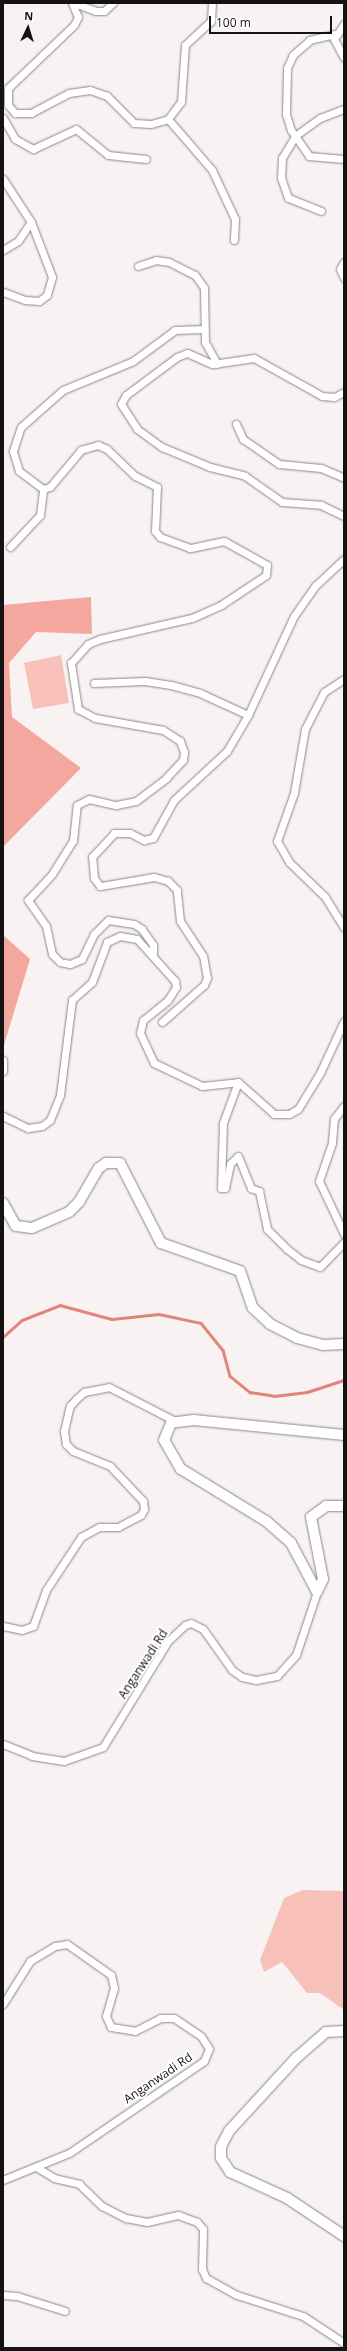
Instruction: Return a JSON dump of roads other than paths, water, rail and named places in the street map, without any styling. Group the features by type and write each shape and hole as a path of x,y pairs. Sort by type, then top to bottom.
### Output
{"street":[{"path":"73,3 96,11 104,11 113,3"},
{"path":"73,3 78,17 74,25 6,90 8,105 20,114 38,110 69,93 90,90 107,96 134,123 151,124 168,119 180,102 185,45 211,21 212,3"},
{"path":"344,24 335,34 310,40 298,49 289,62 286,114 295,136 314,159 344,159"},
{"path":"335,34 335,45 344,58"},
{"path":"321,211 292,201 282,188 282,158 295,136 320,118 344,109"},
{"path":"3,118 16,139 33,148 76,129 108,155 146,159"},
{"path":"168,119 212,170 235,219 234,240"},
{"path":"3,179 31,222 50,265 51,286 47,296 33,302 3,292"},
{"path":"3,250 18,241 31,222"},
{"path":"138,266 156,260 170,262 195,275 204,288 205,342 217,364"},
{"path":"344,262 340,269 344,278"},
{"path":"153,955 153,945 142,929 134,924 108,920 94,934 82,959 70,964 60,962 52,954 46,926 28,900 52,874 73,841 77,805 89,799 116,805 136,801 166,778 183,760 180,741 163,730 95,718 78,709 71,663 88,644 100,639 192,618 221,605 266,575 269,570 262,561 224,541 190,548 160,537 155,531 157,487 136,476 103,447 81,450 50,487 43,489 25,477 13,457 15,437 25,423 63,390 133,361 164,336 184,328 204,329"},
{"path":"344,392 334,397 322,396 254,358 217,364 192,354 177,357 126,395 121,404 124,414 162,448 210,467 245,476 282,502 320,504 344,516"},
{"path":"236,424 243,439 279,464 321,468 344,478"},
{"path":"10,547 40,515 43,489"},
{"path":"162,1022 204,986 207,978 203,956 180,921 177,890 168,881 154,877 100,886 94,878 92,857 114,833 130,833 144,840 153,838 168,809 227,751 248,715 298,609 315,586 344,559"},
{"path":"344,679 324,692 306,725 300,741 294,793 277,841 289,862 325,897 344,926"},
{"path":"94,683 145,681 171,685 200,693 248,715"},
{"path":"3,1116 28,1128 42,1126 50,1120 61,1089 72,1000 92,982 106,942 127,936 137,939 153,955 176,986 168,1000 143,1020 140,1033 154,1063 202,1086 238,1082 274,1114 289,1114 310,1090 344,1021"},
{"path":"3,1060 3,1071"},
{"path":"238,1082 223,1123 221,1188 225,1188 230,1164 238,1156 251,1188 260,1195 267,1229 287,1249 306,1263 320,1266 344,1242"},
{"path":"344,1106 334,1119 332,1143 320,1181 344,1234"},
{"path":"3,1203 16,1226 32,1228 69,1212 79,1202 98,1168 113,1161 120,1163 161,1243 240,1271 253,1308 270,1324 297,1338 323,1345 344,1344"},
{"path":"3,1626 22,1630 33,1626 46,1590 81,1537 99,1527 118,1527 141,1515 144,1509 143,1501 110,1466 73,1451 66,1444 64,1431 70,1406 84,1392 109,1387 175,1421 344,1435"},
{"path":"175,1421 168,1427 164,1440 182,1469 275,1528 295,1549 317,1592"},
{"path":"317,1592 323,1579 311,1517 326,1506 344,1506"},
{"name":"Anganwadi Rd","path":"3,1744 32,1756 64,1760 103,1747 168,1641 185,1625 191,1623 203,1629 232,1670 242,1677 256,1680 277,1676 296,1655 317,1592"},
{"name":"Anganwadi Rd","path":"3,2004 30,1961 55,1946 67,1944 112,1975 114,1988 106,2016 111,2027 135,2031 160,2018 174,2018 201,2036 209,2049 204,2061 69,2153 3,2180"},
{"path":"344,2031 326,2032 298,2057 229,2131 221,2152 230,2172 287,2198 344,2236"},
{"path":"36,2167 54,2178 79,2184 102,2206 126,2218 147,2222 178,2215 193,2220 204,2229 202,2269 206,2278 236,2296 303,2316 344,2343"},
{"path":"3,2295 17,2296 65,2312"}],"waterway":[{"path":"3,1337 22,1320 60,1305 112,1319 159,1314 201,1323 223,1350 230,1376 250,1392 274,1396 307,1392 344,1380"}]}
